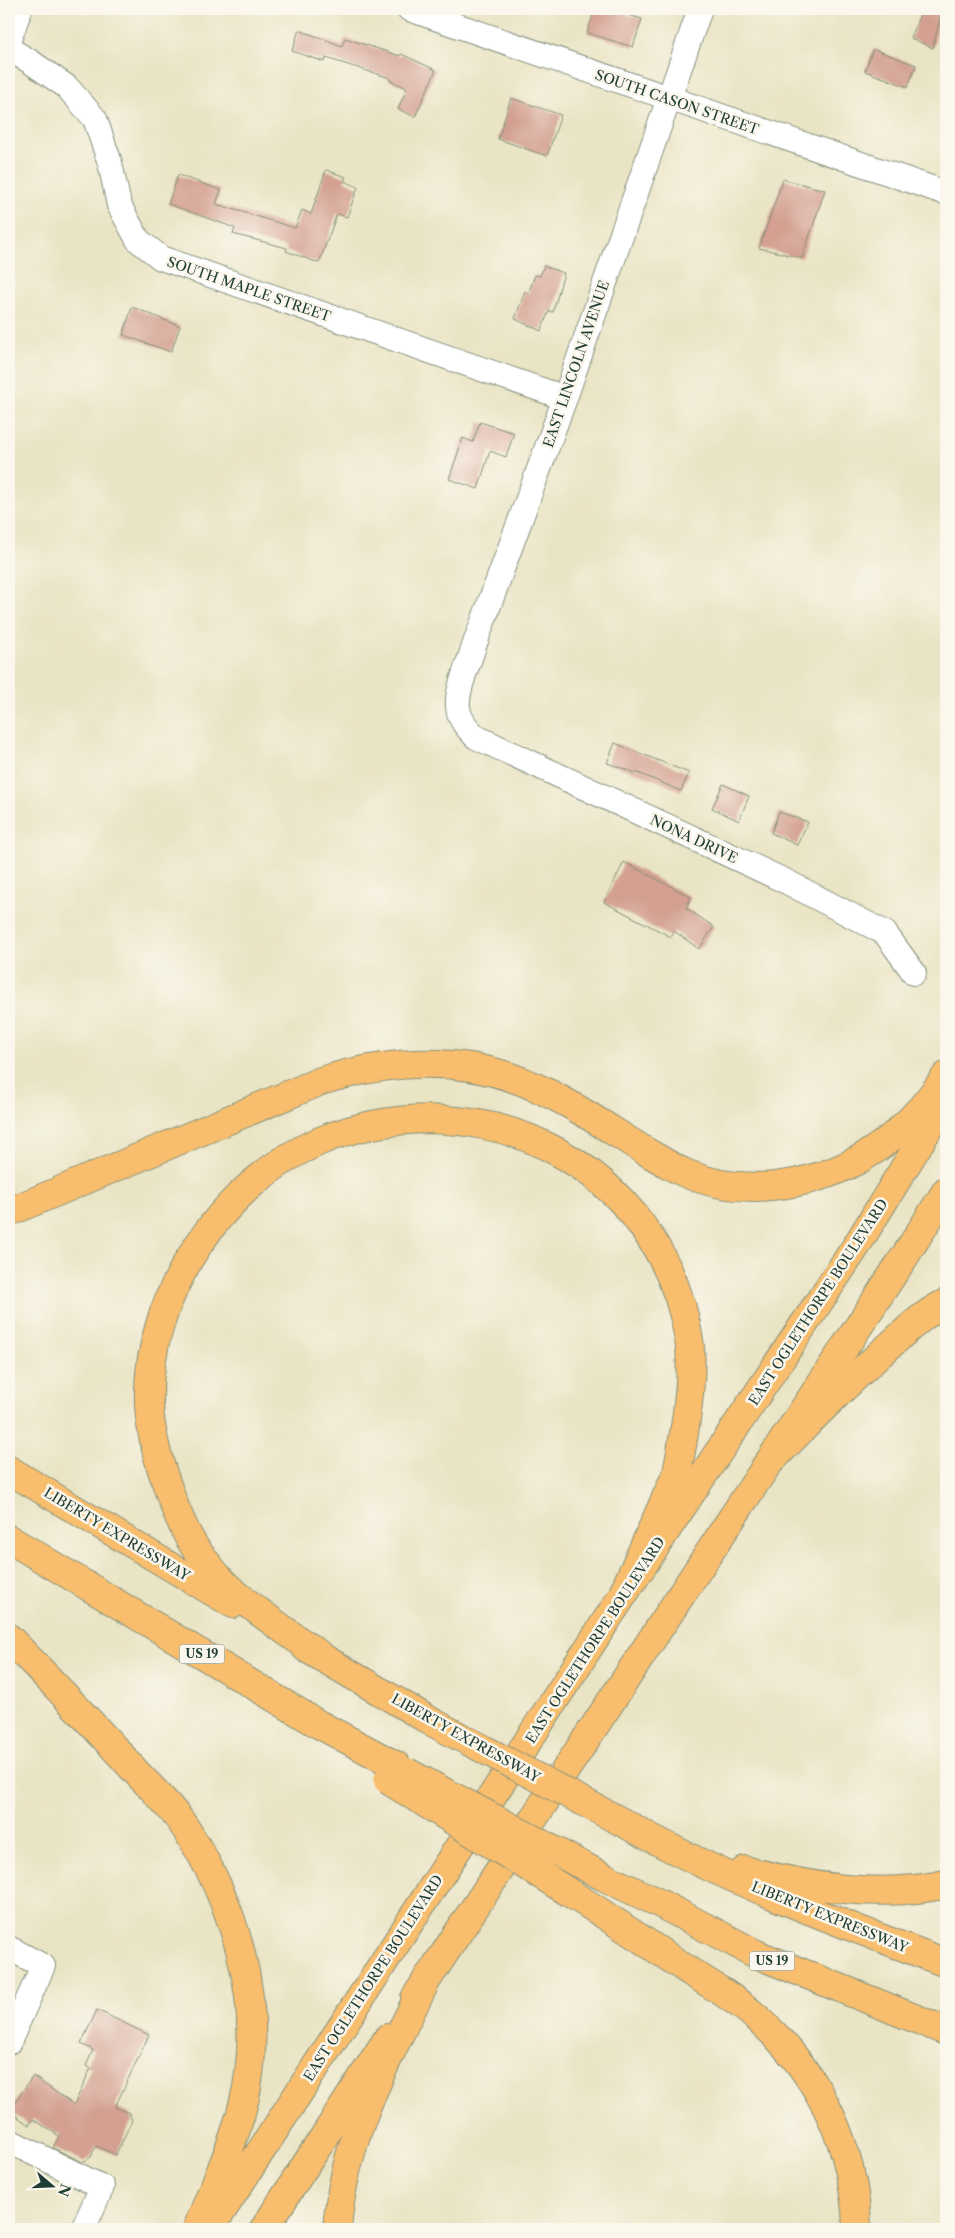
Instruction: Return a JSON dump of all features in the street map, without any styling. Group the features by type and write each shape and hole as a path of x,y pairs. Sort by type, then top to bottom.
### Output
{"main road":[{"path":"9,1212 320,1081 374,1067 430,1064 484,1070 511,1078 559,1098 684,1173 737,1187 786,1184 817,1176 855,1161 882,1145 907,1124 946,1076"},
{"name":"EAST OGLETHORPE BOULEVARD","path":"210,2229 621,1598 855,1248 946,1100"},
{"path":"321,1656 226,1586 194,1546 174,1505 161,1469 149,1404 152,1365 159,1328 183,1269 203,1237 226,1208 254,1182 285,1160 319,1142 358,1128 424,1119 459,1120 491,1126 527,1137 558,1151 584,1168 616,1194 640,1220 656,1245 671,1274 683,1309 690,1351 688,1401 677,1473 621,1598"},
{"path":"264,2229 428,1976 946,1190"},
{"path":"765,1467 850,1380 911,1327 935,1308 946,1303"},
{"name":"LIBERTY EXPRESSWAY","path":"9,1470 432,1722 673,1850 800,1907 946,1963"},
{"name":"US 19","path":"9,1539 320,1725 392,1773 604,1878 659,1903 756,1954 946,2031"},
{"path":"9,1638 88,1718 183,1824 207,1865 223,1900 237,1940 246,1977 252,2019 251,2054 247,2088 238,2126 197,2229"},
{"path":"392,1773 732,1999 754,2016 793,2056 818,2091 840,2135 851,2171 857,2229"},
{"path":"673,1850 766,1875 845,1889 890,1891 946,1884"},
{"path":"337,2229 339,2196 344,2174 366,2102 428,1976"}],"street":[{"path":"9,40 20,9"},
{"name":"SOUTH CASON STREET","path":"409,9 946,192"},
{"name":"EAST LINCOLN AVENUE","path":"462,720 458,707 462,683 565,398 700,9"},
{"name":"SOUTH MAPLE STREET","path":"9,48 67,87 95,120 110,163 119,205 138,240 161,258 565,398"},
{"name":"NONA DRIVE","path":"462,720 464,725 476,737 787,882 885,933 914,973"},
{"path":"9,1948 43,1966 9,2042"},
{"path":"9,2140 102,2187 83,2229"}],"building":[{"path":"595,9 627,9 625,14 642,19 633,47 587,33"},
{"path":"922,9 942,9 933,48 911,38"},
{"path":"299,30 342,46 345,38 400,56 401,54 436,70 415,117 398,109 407,88 389,80 390,78 326,58 325,62 292,51"},
{"path":"873,49 916,65 908,87 865,71"},
{"path":"511,98 561,115 547,156 498,139"},
{"path":"326,170 346,177 344,181 358,187 347,217 337,214 319,263 286,251 287,248 233,234 235,228 168,204 178,175 221,190 216,204 295,228 302,210 311,214"},
{"path":"783,179 825,190 802,258 759,248"},
{"path":"544,266 564,273 553,312 549,311 541,331 515,319 525,291 528,294 535,275 540,276"},
{"path":"132,307 180,326 171,352 123,335"},
{"path":"480,422 514,433 506,457 490,451 478,489 449,479 463,438 473,442"},
{"path":"615,743 689,773 681,791 636,772 607,763"},
{"path":"723,784 749,796 739,821 712,808"},
{"path":"779,812 808,822 797,845 771,833"},
{"path":"624,862 691,897 686,908 714,927 699,949 674,931 671,937 604,902"},
{"path":"97,2010 149,2035 115,2107 129,2113 132,2120 116,2155 96,2146 91,2157 83,2162 53,2148 59,2136 33,2119 29,2125 9,2111 33,2076 74,2105 91,2068 86,2066 93,2050 81,2044"}]}
